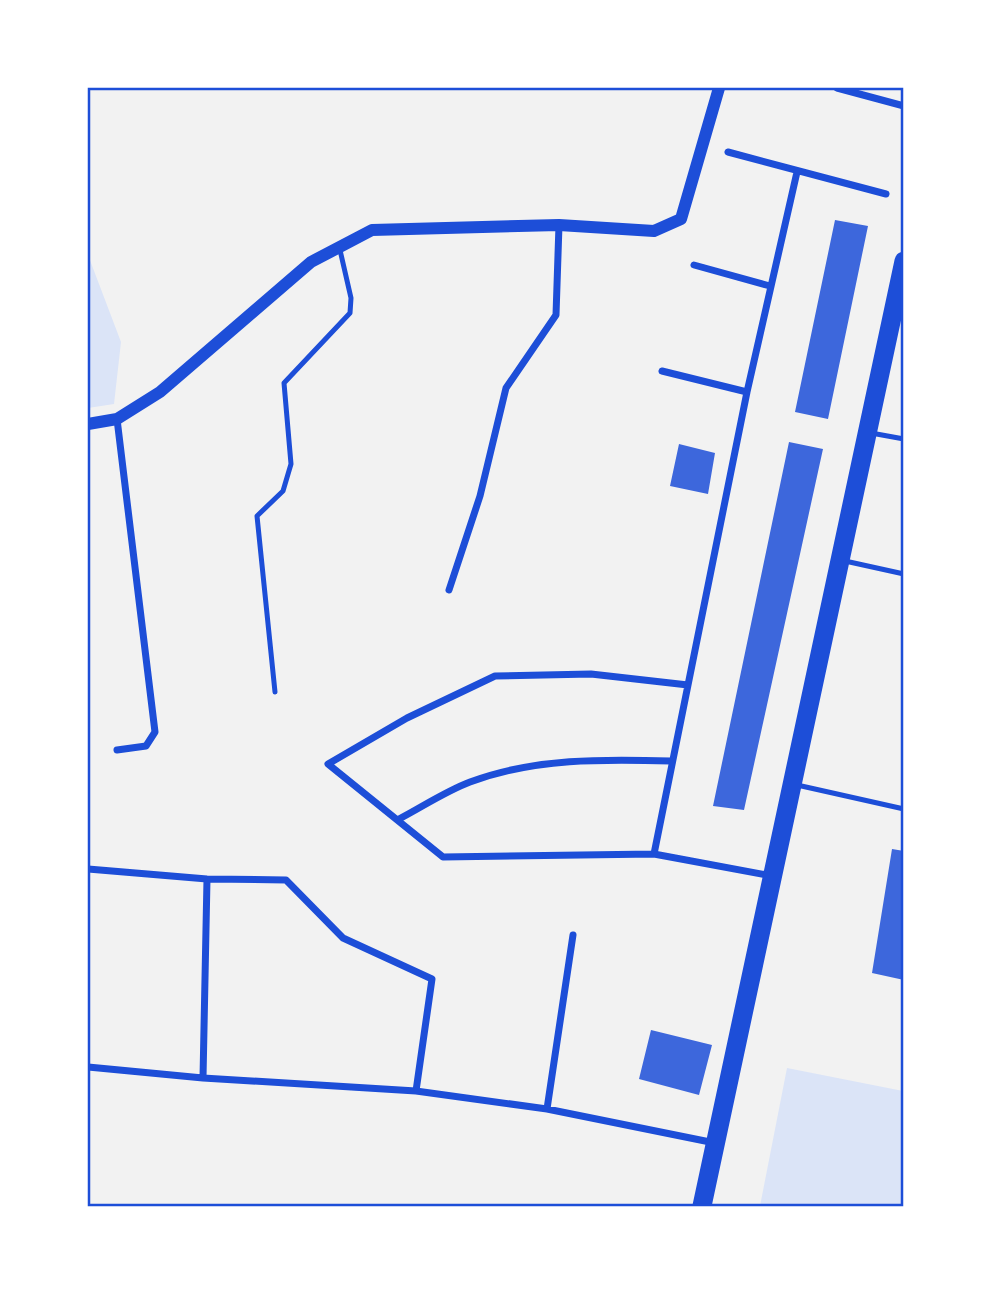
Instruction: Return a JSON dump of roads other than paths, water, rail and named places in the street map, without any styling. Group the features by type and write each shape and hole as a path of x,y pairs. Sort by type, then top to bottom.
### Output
{"highway":[{"path":"702,1206 904,261"}],"street":[{"path":"88,424 117,419 160,392 312,262 340,250 372,230 559,225 654,231 681,219 719,88"},
{"path":"837,88 904,106"},
{"path":"728,152 886,194"},
{"path":"654,854 747,392 797,172"},
{"path":"449,590 480,496 506,388 556,315 559,225"},
{"path":"694,265 770,286"},
{"path":"662,371 747,392"},
{"path":"117,419 155,733 146,746 117,750"},
{"path":"688,685 591,674 495,676 407,719 328,764 443,857 654,854 742,868 773,876"},
{"path":"399,819 470,782 532,766 601,759 671,761"},
{"path":"88,869 207,879 286,880 343,937 432,979 416,1091"},
{"path":"202,1078 207,879"},
{"path":"547,1109 573,935"},
{"path":"88,1067 202,1078 416,1091 547,1109 716,1143"}],"lane":[{"path":"275,692 257,516 283,491 290,464 284,383 350,313 352,306 340,250"},
{"path":"867,432 904,439"},
{"path":"840,560 904,574"},
{"path":"793,784 904,809"}]}
